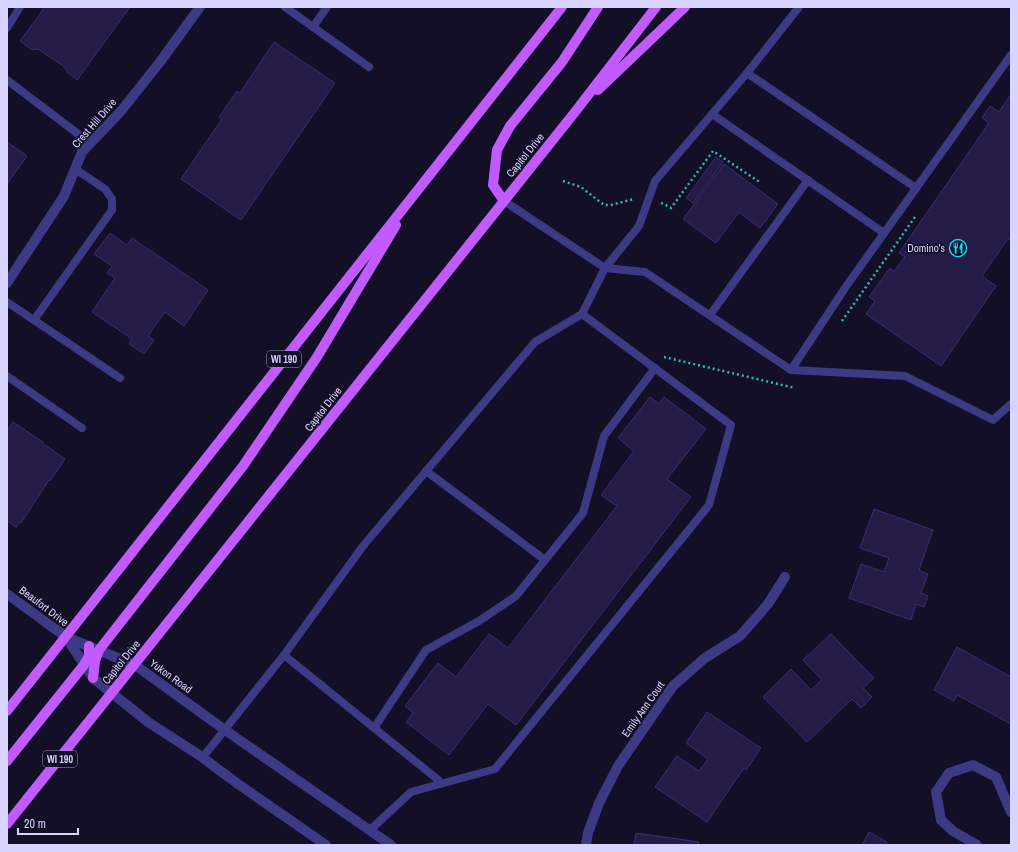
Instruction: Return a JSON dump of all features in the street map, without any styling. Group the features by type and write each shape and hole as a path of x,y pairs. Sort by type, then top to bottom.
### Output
{"main road":[{"name":"WI 190","path":"7,711 562,7"},
{"path":"504,201 493,185 497,150 510,126 562,62 598,7"},
{"path":"623,48 646,7"},
{"name":"Capitol Drive","path":"7,824 575,112 656,7"},
{"path":"575,112 685,7"},
{"path":"93,678 95,661 99,650 243,466 318,357 418,189"},
{"path":"7,761 84,665 89,656 89,646"}],"street":[{"name":"Crest Hill Drive","path":"7,282 64,196 82,152 121,110 160,62 200,7"},
{"name":"Emily Ann Court","path":"586,845 588,833 599,803 615,772 673,686 705,658 740,636 768,604 785,577"},
{"name":"Beaufort Drive","path":"7,594 66,637"},
{"name":"Yukon Road","path":"66,637 135,665 225,730 391,845"},
{"path":"66,637 93,678 148,722 203,757 238,784 326,845"},
{"path":"977,845 953,831 941,820 936,792 949,773 973,766 996,777 1011,812"}],"lane":[{"path":"7,28 20,7"},
{"path":"285,7 369,67"},
{"path":"313,27 327,7"},
{"path":"203,757 284,655 363,546 535,342 582,314 605,268 639,226 655,181 747,72 798,7"},
{"path":"791,370 845,288 1011,55"},
{"path":"747,72 916,188"},
{"path":"7,80 90,143"},
{"path":"712,114 884,233"},
{"path":"34,320 112,210 112,199 105,189 75,169"},
{"path":"710,315 808,180"},
{"path":"504,201 605,268 645,272 791,370 906,376 993,420 1011,404"},
{"path":"7,302 120,378"},
{"path":"370,830 411,792 495,769 709,505 731,425 582,314"},
{"path":"374,728 426,650 479,621 516,596 582,513 604,436 652,366"},
{"path":"7,376 82,428"},
{"path":"426,471 545,560"},
{"path":"284,655 442,783"}],"path":[{"path":"658,203 664,204 671,208 713,151 761,183"},
{"path":"563,181 581,187 604,205 611,205 638,198"},
{"path":"652,366 657,355 795,388"}],"building":[{"path":"45,7 130,7 77,80 67,72 66,68 38,49 32,50 20,41"},
{"path":"274,42 335,83 241,220 181,179 222,119 219,117 237,91 240,93"},
{"path":"1011,94 1011,241 1008,239 982,276 996,286 941,366 866,314 875,301 869,297 890,268 894,271 905,257 899,253 989,123 982,118 990,106 999,112"},
{"path":"7,142 27,156 7,184"},
{"path":"716,157 723,162 693,203 686,198"},
{"path":"724,164 778,204 760,228 739,212 716,243 683,219"},
{"path":"110,233 127,245 132,238 208,290 184,326 165,312 148,336 154,340 144,354 129,344 132,339 92,312 115,278 107,273 112,266 94,254"},
{"path":"650,397 659,404 664,397 706,429 667,479 691,497 516,725 488,704 449,755 406,722 413,713 405,706 438,663 456,677 489,634 508,648 617,506 601,495 634,451 618,438"},
{"path":"13,422 65,459 50,481 49,480 21,523 20,522 16,527 7,521 7,431"},
{"path":"874,509 933,530 919,570 928,574 921,593 928,596 924,607 916,604 911,620 849,598 861,564 884,572 889,558 860,548"},
{"path":"831,634 874,678 863,688 872,697 861,708 852,699 807,742 763,697 791,669 811,690 822,680 803,660"},
{"path":"957,647 1011,677 1011,724 957,695 954,701 934,690"},
{"path":"707,712 761,748 746,770 744,768 707,822 655,787 677,756 699,771 708,759 686,743"},
{"path":"869,832 887,842 885,845 862,845"},
{"path":"636,833 699,842 698,845 634,845"}],"place":[{"name":"Domino's","path":"958,248"}]}
